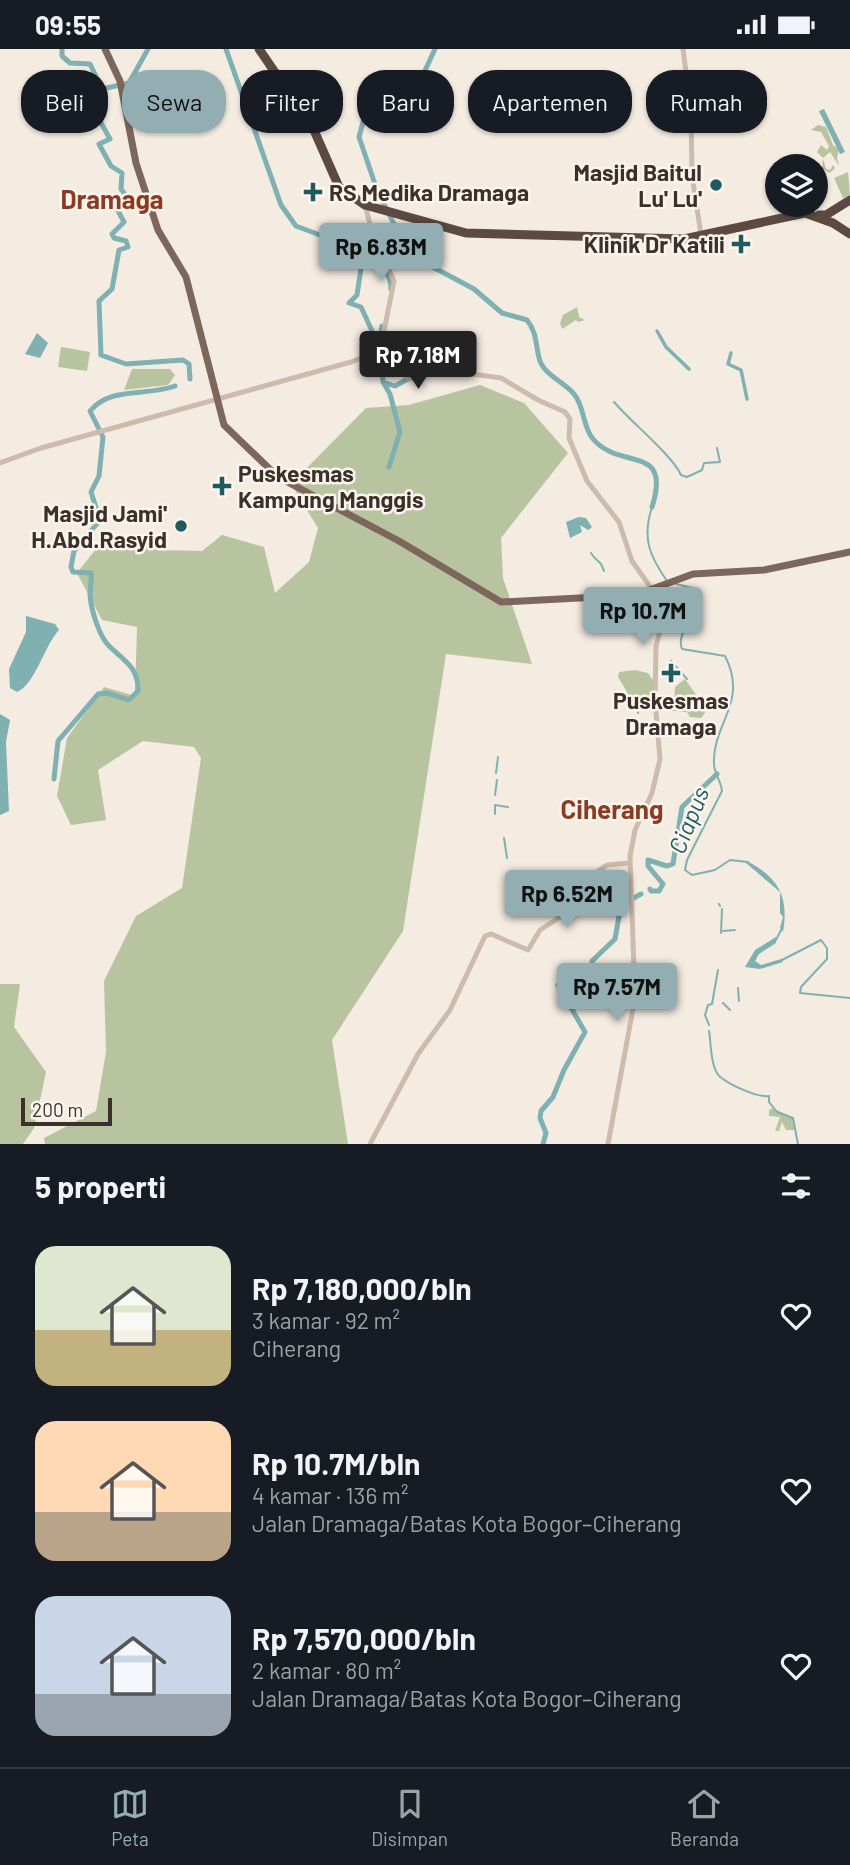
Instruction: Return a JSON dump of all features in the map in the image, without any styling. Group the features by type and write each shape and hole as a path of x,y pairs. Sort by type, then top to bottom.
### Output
{"highway":[{"path":"259,49 313,128 339,187 370,206 392,213 466,233 664,240 788,217"},
{"path":"828,213 850,202"},
{"path":"831,218 850,202"},
{"path":"826,217 850,234"}],"main road":[{"path":"106,49 121,84 138,168 162,239 186,277 225,427 266,469 402,543 497,601 508,603 624,596 654,590 707,572 774,568 850,552"}],"street":[{"path":"682,49 691,111 692,180 701,235"},
{"path":"370,206 368,218 394,281 377,352"},
{"path":"0,463 377,352"},
{"path":"377,352 407,378 418,378 438,370 502,378 568,415 569,438 587,481 619,522 632,561 654,590 660,621 654,701 660,759 652,793 635,830 629,863 635,998 608,1144"},
{"path":"370,1144 420,1050 450,1010 484,937 489,934 528,950 540,930 578,906 590,876 605,866 629,863"}],"green space":[{"path":"818,125 826,127 833,145 839,149 839,166 830,152 817,152 821,145 827,150 829,146 821,132 811,130"},
{"path":"848,172 850,195 843,198 834,178"},
{"path":"577,307 579,317 585,320 576,320 562,329 560,323 563,315"},
{"path":"425,340 465,343 462,368 423,364"},
{"path":"61,347 90,352 87,371 58,367"},
{"path":"132,369 170,369 175,375 168,385 124,390"},
{"path":"480,385 524,403 568,453 501,538 503,578 532,664 446,654 403,931 332,1040 348,1144 45,1144 44,1138 96,1111 106,1052 104,981 136,916 182,888 201,758 194,747 143,741 98,770 106,820 71,825 57,796 67,738 104,687 135,696 137,627 102,620 77,573 103,540 161,550 202,551 222,535 264,547 275,593 309,562 318,528 291,484 366,408 409,405"},
{"path":"635,670 648,673 655,683 653,709 638,710 618,677 619,672"},
{"path":"685,679 702,703 705,713 701,718 690,717 687,712 662,710 662,705 674,705 675,687"},
{"path":"0,984 20,984 14,1027 46,1072 34,1128 23,1144 0,1144"},
{"path":"773,1108 793,1118 795,1130 786,1130 782,1122 779,1131 775,1131 780,1117 769,1116 769,1110"}],"water":[{"path":"824,109 845,152 840,154 819,111"},
{"path":"37,333 48,343 40,358 25,354"},
{"path":"579,517 586,518 592,527 588,530 580,525 582,532 570,538 566,522"},
{"path":"26,616 55,624 59,630 29,682 17,692 10,688 9,669 26,632"},
{"path":"0,714 10,720 6,742 9,811 0,815"},
{"path":"747,861 767,874 780,892 746,863"},
{"path":"780,892 784,909 783,932 780,928 783,917 780,913"},
{"path":"776,937 776,943 759,954 755,961 761,965 781,959 783,962 760,969 745,967 755,950"}],"waterway":[{"path":"62,49 62,56 70,63 90,64 102,89 100,121 110,139 99,144 111,166 122,173 121,189 130,201 116,207 124,222 112,234 114,238 126,241 128,247 119,250 112,289 99,301 101,355 126,364 183,360 189,364 190,379"},
{"path":"108,88 129,83 148,49"},
{"path":"226,49 281,205 296,226 341,243 363,255 357,295 349,303 361,307 373,333 374,350 381,363 383,382 395,386 406,380"},
{"path":"435,49 411,101 401,109 366,111 359,137 377,190 404,244 431,266 474,289 502,313 527,320 533,330 540,361 551,375 578,399 593,439 616,454 649,466 655,474 656,487 652,507"},
{"path":"363,255 374,259 383,267 389,277 391,289"},
{"path":"373,344 380,337 382,326"},
{"path":"657,331 666,347 689,369"},
{"path":"731,353 728,364 741,370 747,399"},
{"path":"383,382 390,394 400,432 389,467"},
{"path":"54,779 58,741 98,694 107,693 129,700 138,691 133,670 110,647 99,630 90,595 91,573 73,572 71,567 74,551 100,520 91,492 99,476 103,437 90,411 98,403 118,395 175,386"},
{"path":"614,402 661,449 681,475 687,477 702,470 704,463 720,462 717,448"},
{"name":"Ciapus","path":"652,507 648,528 649,546 667,581"},
{"path":"597,560 600,563"},
{"path":"601,564 604,571"},
{"name":"Ciapus","path":"676,584 693,588 696,597 694,613 682,635 682,649 725,656 733,687 732,700 715,750 714,767 722,791 687,860 685,870 692,875 715,870 730,860 748,862"},
{"path":"671,661 687,679"},
{"path":"626,693 637,709"},
{"path":"496,773 498,757"},
{"path":"650,889 659,891 663,884 648,866 648,860 667,866 673,864 682,807 717,774"},
{"path":"495,795 497,780"},
{"path":"495,814 495,805 508,807"},
{"path":"504,838 507,858"},
{"path":"543,1144 546,1133 540,1118 541,1111 553,1097 585,1032 558,985 564,979 592,982 592,961 615,939 621,905 641,894"},
{"path":"721,933 722,909"},
{"path":"723,931 735,930"},
{"name":"Ciapus","path":"776,940 781,930"},
{"name":"Ciapus","path":"782,960 821,940 827,948 827,959 801,987 800,993 850,998"},
{"path":"709,1025 705,1015 708,1005 712,1004 718,970"},
{"path":"738,988 739,1001"},
{"path":"723,1003 730,1010"},
{"path":"709,1031 712,1058 720,1077 740,1089 769,1096 769,1102 777,1112 793,1118 798,1144"}],"place":[{"name":"Masjid Baitul Lu' Lu'","path":"716,185"},
{"name":"RS Medika Dramaga","path":"313,192"},
{"name":"Klinik Dr Katili","path":"741,244"},
{"name":"Puskesmas Kampung Manggis","path":"222,486"},
{"name":"Masjid Jami' H.Abd.Rasyid","path":"181,526"},
{"name":"Puskesmas Dramaga","path":"671,673"}],"district":[{"name":"Dramaga","path":"112,198"},
{"name":"Ciherang","path":"612,808"}]}
